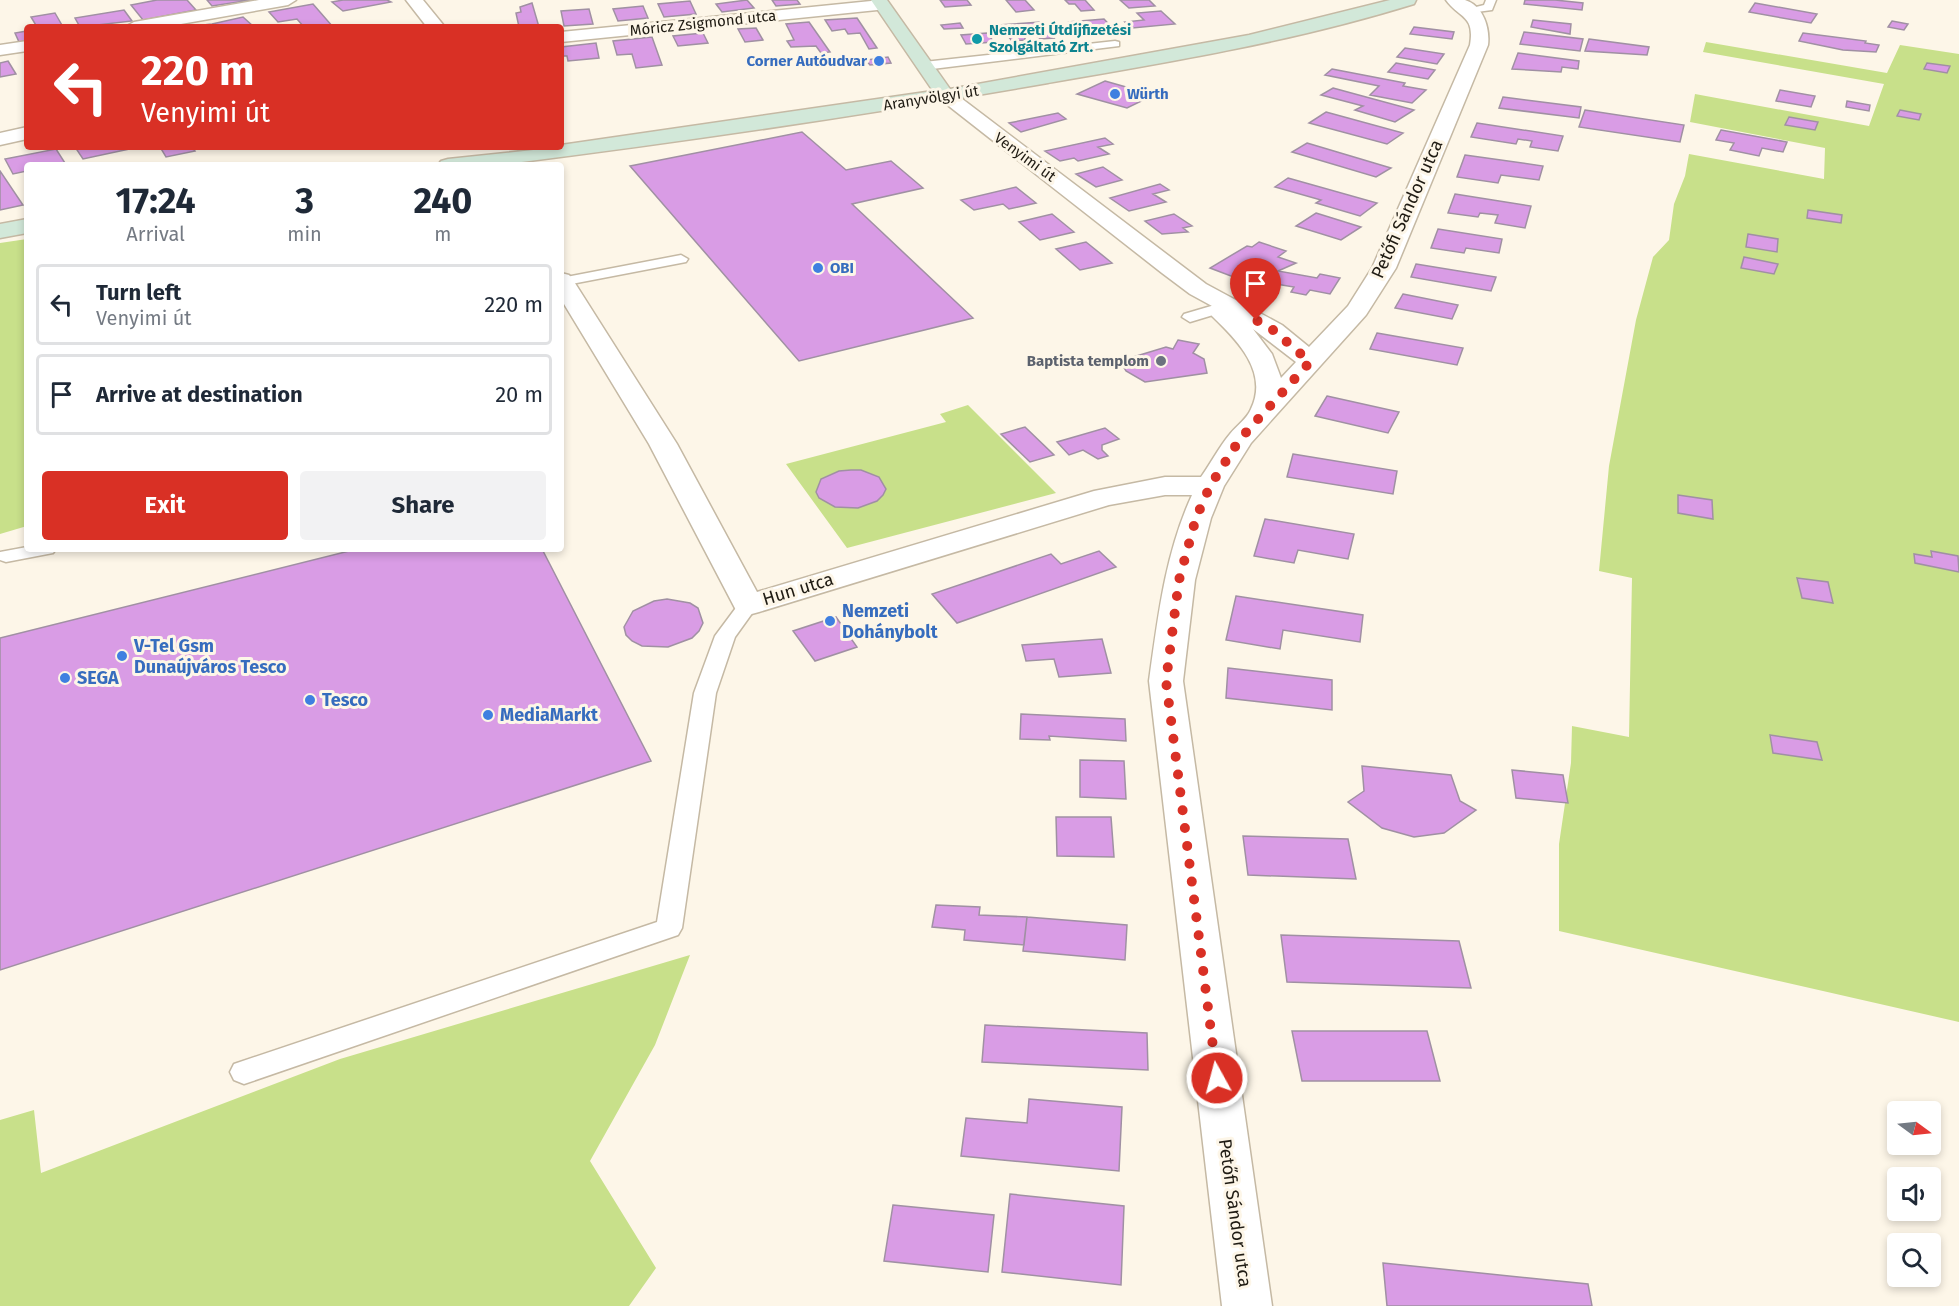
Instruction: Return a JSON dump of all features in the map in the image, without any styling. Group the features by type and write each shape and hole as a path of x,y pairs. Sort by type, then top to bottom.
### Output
{"street":[{"path":"151,24 288,0"},
{"path":"414,0 434,24"},
{"name":"Aranyvölgyi út","path":"564,147 763,124 946,96 1260,37 1408,0"},
{"name":"Venyimi út","path":"880,3 946,96 1198,289 1242,332 1264,365 1269,384 1264,413"},
{"name":"Móricz Zsigmond utca","path":"564,37 880,3"},
{"name":"Petőfi Sándor utca","path":"1247,1306 1166,681 1179,580 1196,518 1210,486 1240,439 1357,310 1384,268 1479,45 1480,22 1462,5"},
{"path":"0,50 24,46"},
{"path":"0,139 24,134"},
{"name":"Aranyvölgyi út","path":"466,162 536,150"},
{"path":"0,231 24,227"},
{"name":"Hun utca","path":"564,284 663,444 748,605 1104,497 1165,486 1210,486"},
{"name":"Venyimi út","path":"1198,289 1273,330 1310,362"}],"lane":[{"path":"1462,5 1488,8 1491,0"},
{"path":"924,66 1115,44"},
{"path":"564,281 681,259"},
{"path":"1190,317 1218,309"},
{"path":"6,555 26,552"},
{"path":"244,1072 669,928 705,693 725,636 748,605"}],"green space":[{"path":"1706,42 1887,73 1900,45 1959,54 1959,1022 1559,931 1559,844 1571,763 1572,726 1629,737 1632,578 1599,571 1609,466 1636,320 1653,257 1669,240 1674,204 1685,176 1689,154 1824,179 1825,148 1690,122 1695,94 1869,126 1884,84 1703,52"},
{"path":"24,239 24,527 0,534 0,243"},
{"path":"968,405 1056,493 847,548 786,464 946,422 940,414"},
{"path":"690,955 655,1045 590,1161 656,1268 629,1306 0,1306 0,1120 34,1110 41,1173 340,1059"}],"building":[{"path":"157,0 187,0 196,10 143,20 131,5"},
{"path":"207,0 251,0 212,6"},
{"path":"387,0 391,2 343,11 332,2"},
{"path":"747,0 754,8 722,12 716,4"},
{"path":"772,0 797,0 800,4 776,6"},
{"path":"940,0 967,0 971,5 945,7"},
{"path":"1006,0 1025,0 1034,10 1016,12"},
{"path":"1065,0 1085,0 1094,10 1081,11 1075,4 1069,4"},
{"path":"1120,0 1149,0 1155,6 1129,8"},
{"path":"1525,0 1583,3 1582,10 1524,4"},
{"path":"690,1 696,14 664,17 658,4"},
{"path":"532,3 538,24 518,24 516,13 521,12 520,7"},
{"path":"1755,3 1817,14 1811,23 1749,12"},
{"path":"313,4 330,24 301,24 297,19 278,22 269,12"},
{"path":"643,6 648,18 618,21 613,9"},
{"path":"589,9 593,24 564,26 561,11"},
{"path":"124,10 132,21 78,24 75,18"},
{"path":"1161,11 1175,24 1132,28 1125,22 1144,20 1137,13"},
{"path":"55,13 61,24 35,24 31,17"},
{"path":"243,17 251,24 212,24"},
{"path":"857,18 877,48 869,49 860,33 848,34 845,29 832,31 825,20"},
{"path":"1104,19 1117,33 1080,36 1069,22"},
{"path":"1533,20 1571,24 1570,34 1531,27"},
{"path":"1892,21 1908,24 1904,30 1888,27"},
{"path":"809,22 830,52 821,53 816,46 791,47 787,41 794,40 786,24"},
{"path":"1041,22 1054,38 1039,39 1030,29 1019,30 1026,40 1012,41 999,25"},
{"path":"960,23 963,28 944,29 941,25"},
{"path":"1414,27 1454,32 1452,39 1410,34"},
{"path":"756,28 763,40 745,42 738,29"},
{"path":"24,32 24,41 19,42 15,33"},
{"path":"1524,32 1583,39 1580,51 1520,44"},
{"path":"703,33 708,43 678,46 673,36"},
{"name":"Nemzeti Útdíjfizetési Szolgáltató Zrt.","path":"987,33 994,42 966,44 961,35"},
{"path":"1803,33 1866,41 1865,43 1879,45 1876,52 1843,50 1799,41"},
{"path":"652,37 662,65 636,68 632,54 617,55 613,41"},
{"path":"1589,39 1649,47 1647,55 1585,51"},
{"path":"596,43 599,58 568,61 567,56 564,56 564,47"},
{"path":"1405,48 1444,54 1437,64 1397,57"},
{"path":"1518,53 1579,61 1578,69 1562,67 1561,72 1512,69"},
{"name":"Corner Autóudvar","path":"888,57 891,63 870,65 866,60"},
{"path":"8,61 16,74 0,77 0,63"},
{"path":"1396,63 1435,70 1428,79 1388,72"},
{"path":"1927,63 1950,66 1947,73 1924,69"},
{"path":"1332,69 1405,83 1403,86 1426,90 1412,103 1370,95 1379,86 1325,75"},
{"name":"Würth","path":"1105,81 1154,95 1127,108 1077,94"},
{"path":"1333,88 1414,110 1395,122 1355,110 1363,106 1321,95"},
{"path":"1780,90 1815,96 1811,107 1776,101"},
{"path":"1503,97 1581,107 1579,118 1499,108"},
{"path":"1847,101 1870,105 1869,111 1846,107"},
{"path":"1585,110 1684,125 1680,142 1579,127"},
{"path":"1900,110 1921,114 1919,120 1897,116"},
{"path":"1326,112 1403,133 1387,144 1309,123"},
{"path":"1058,113 1066,119 1021,132 1009,123"},
{"path":"1789,117 1818,122 1815,130 1785,125"},
{"path":"1477,123 1563,136 1558,151 1530,147 1532,141 1518,139 1516,144 1471,137"},
{"path":"1721,130 1787,142 1783,152 1762,148 1759,156 1730,150 1734,143 1716,140"},
{"name":"OBI","path":"802,132 846,170 891,161 923,188 852,204 973,318 799,361 630,166"},
{"path":"1105,138 1113,144 1098,147 1109,154 1078,161 1074,158 1060,161 1045,151"},
{"path":"1307,143 1391,168 1376,177 1292,152"},
{"path":"57,150 64,162 24,162 24,172 13,174 5,159"},
{"path":"77,150 125,150 83,159"},
{"path":"162,150 195,151 166,157"},
{"path":"1465,155 1543,166 1539,180 1501,175 1498,183 1457,177"},
{"path":"1103,167 1122,180 1096,187 1076,174"},
{"path":"0,171 23,205 0,210"},
{"path":"1288,178 1377,203 1360,216 1316,203 1321,200 1275,187"},
{"path":"1160,184 1169,190 1153,194 1166,202 1129,211 1110,198"},
{"path":"1016,187 1036,203 1009,209 1003,204 974,210 961,200"},
{"path":"1455,194 1531,206 1525,228 1495,223 1498,215 1480,213 1478,217 1448,213"},
{"path":"1808,210 1842,215 1841,223 1807,218"},
{"path":"1316,213 1361,227 1341,240 1296,226"},
{"path":"1052,214 1074,232 1040,240 1019,222"},
{"path":"1174,214 1192,226 1183,228 1188,232 1162,234 1145,221"},
{"path":"1438,229 1502,239 1499,253 1466,248 1464,253 1431,248"},
{"path":"1748,234 1778,239 1777,252 1746,247"},
{"path":"1086,242 1112,263 1080,270 1056,249"},
{"path":"1259,242 1286,251 1278,257 1296,263 1278,271 1317,278 1320,274 1340,278 1330,294 1310,290 1306,295 1291,292 1294,287 1276,284 1255,274 1244,281 1210,268 1247,246 1252,247"},
{"path":"1744,257 1778,264 1774,274 1741,268"},
{"path":"1416,264 1496,277 1491,291 1411,277"},
{"path":"1403,294 1458,305 1452,319 1395,308"},
{"path":"1377,333 1463,348 1457,365 1370,349"},
{"name":"Baptista templom","path":"1178,340 1199,344 1193,353 1204,359 1207,373 1145,382 1126,371 1120,361 1166,347 1173,349"},
{"path":"1327,396 1399,412 1388,433 1315,416"},
{"path":"1025,427 1054,455 1030,462 1001,434"},
{"path":"1105,428 1119,439 1102,445 1102,450 1108,456 1098,459 1083,450 1069,455 1057,442"},
{"path":"1293,454 1397,471 1393,494 1287,477"},
{"path":"861,470 879,477 886,489 883,495 877,501 858,508 835,507 819,498 816,492 821,479 839,471"},
{"path":"1678,495 1712,500 1713,519 1678,513"},
{"path":"1265,519 1354,534 1348,559 1298,550 1294,563 1254,556"},
{"path":"1099,551 1116,567 957,623 932,594 1051,554 1061,564"},
{"path":"1931,551 1958,556 1959,572 1915,563 1914,554 1932,557"},
{"name":"Tesco","path":"345,552 544,552 651,761 0,970 0,638"},
{"path":"1797,578 1828,582 1833,603 1802,598"},
{"path":"1236,596 1363,615 1360,642 1283,630 1280,649 1226,640"},
{"path":"667,599 690,603 698,608 703,623 699,631 692,638 668,647 642,646 632,641 626,635 624,627 633,611 654,601"},
{"path":"836,617 857,647 815,661 793,631"},
{"path":"1102,639 1111,673 1059,677 1054,659 1026,661 1022,645"},
{"path":"1228,668 1332,680 1332,710 1226,698"},
{"path":"1021,714 1125,719 1126,741 1049,736 1050,740 1020,739"},
{"path":"1770,735 1817,742 1822,760 1773,753"},
{"path":"1080,760 1124,761 1126,799 1080,797"},
{"path":"1362,766 1451,775 1460,801 1476,810 1444,833 1414,837 1382,828 1348,802 1364,791"},
{"path":"1512,770 1563,775 1568,803 1516,798"},
{"path":"1056,817 1111,817 1114,857 1057,856"},
{"path":"1243,836 1348,839 1356,879 1248,875"},
{"path":"936,905 980,907 979,915 1027,917 1024,945 964,940 965,930 932,927"},
{"path":"1027,917 1127,925 1125,960 1023,951"},
{"path":"1281,935 1459,941 1471,988 1287,982"},
{"path":"985,1025 1147,1033 1148,1070 982,1062"},
{"path":"1292,1031 1427,1031 1440,1081 1302,1081"},
{"path":"1029,1099 1122,1107 1119,1171 961,1156 966,1118 1027,1123"},
{"path":"1010,1194 1124,1206 1121,1285 1002,1272"},
{"path":"893,1205 994,1215 988,1272 884,1261"},
{"path":"1383,1263 1588,1284 1592,1306 1387,1306"}],"place":[{"name":"Nemzeti Útdíjfizetési Szolgáltató Zrt.","path":"977,39"},
{"name":"Corner Autóudvar","path":"879,61"},
{"name":"Würth","path":"1115,94"},
{"name":"OBI","path":"818,268"},
{"name":"Baptista templom","path":"1161,361"},
{"name":"Nemzeti Dohánybolt","path":"830,621"},
{"name":"V-Tel Gsm Dunaújváros Tesco","path":"122,656"},
{"name":"SEGA","path":"65,678"},
{"name":"Tesco","path":"310,700"},
{"name":"MediaMarkt","path":"488,715"}],"route":[{"path":"1217,1078 1174,758 1166,681 1179,580 1196,518 1210,486 1240,439 1310,362 1273,330 1256,320"}]}
